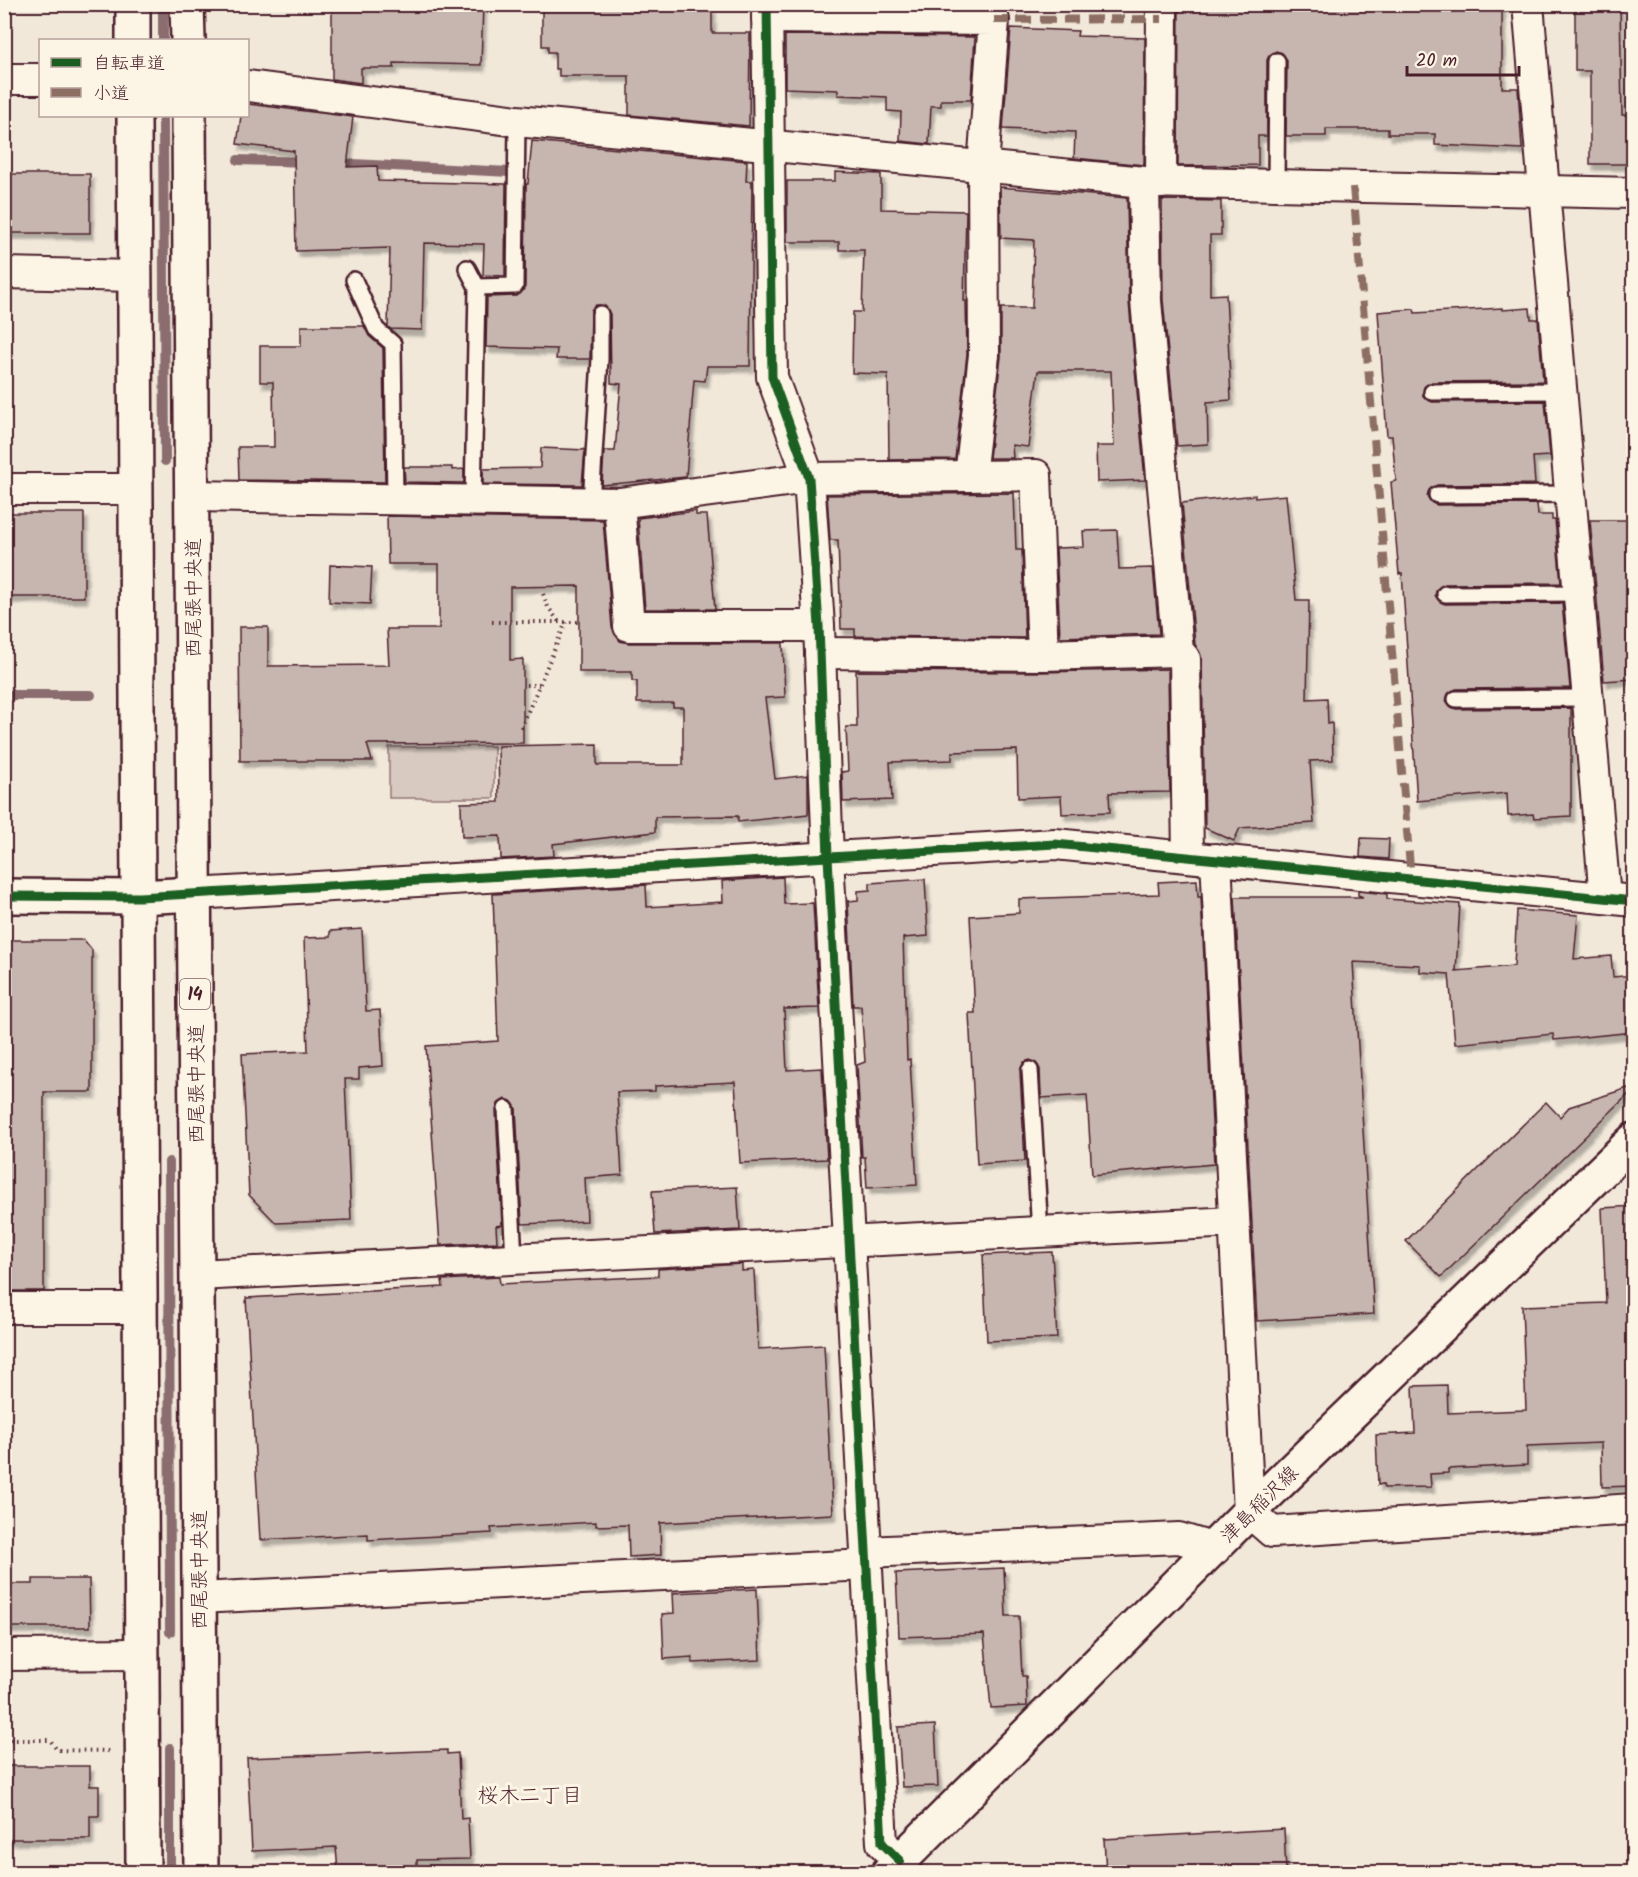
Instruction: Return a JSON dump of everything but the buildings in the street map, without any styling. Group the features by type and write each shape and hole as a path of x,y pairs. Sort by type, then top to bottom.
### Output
{"main road":[{"path":"133,4 133,39"},
{"path":"187,4 188,39"},
{"path":"134,117 143,1872"},
{"name":"西尾張中央道","path":"189,117 201,1872"},
{"path":"4,896 138,897 194,894"},
{"name":"津島稲沢線","path":"894,1867 1215,1549 1249,1512 1634,1140"}],"street":[{"path":"1162,4 1146,301 1178,651 1185,659 1234,1222 1249,1512 1272,1532 1634,1509"},
{"path":"194,894 1055,844 1619,899 1587,698 1528,4"},
{"path":"894,1867 882,1843 828,857 820,640 809,478 772,377 767,11 994,20 983,167 984,355 970,476"},
{"path":"4,79 39,80"},
{"path":"249,86 518,121 1153,183 1634,193"},
{"path":"4,273 135,276"},
{"path":"193,496 605,503 809,478 1036,475 1043,655"},
{"path":"4,489 136,489"},
{"path":"605,503 629,626 1043,655 1178,651"},
{"path":"197,1275 1234,1222"},
{"path":"4,1308 141,1308"},
{"path":"199,1598 1179,1538 1215,1549"},
{"path":"4,1655 142,1654"}],"lane":[{"path":"1276,185 1277,61"},
{"path":"477,287 515,286 518,121"},
{"path":"467,268 477,287 473,501"},
{"path":"354,280 376,329 393,344 395,500"},
{"path":"600,314 605,503"},
{"path":"1432,392 1561,391"},
{"path":"1437,495 1569,494"},
{"path":"1445,594 1578,593"},
{"path":"1456,699 1587,698"},
{"path":"1030,1070 1040,1232"},
{"path":"506,1109 514,1258"}],"path":[{"path":"543,594 548,607 563,622"},
{"path":"492,622 579,622"},
{"path":"520,728 563,622"},
{"path":"526,685 539,685"},
{"path":"4,1740 50,1740 57,1750 109,1751"}],"shaded area":[{"path":"494,746 494,798 389,798 389,747"}],"waterway":[{"path":"163,4 163,39"},
{"path":"163,117 165,461"},
{"path":"238,160 309,162"},
{"path":"333,163 510,172"},
{"path":"4,695 91,695"},
{"path":"169,1162 170,1632"},
{"path":"170,1748 170,1872"}],"marked path":[{"path":"994,20 1162,19"},
{"path":"1353,187 1411,879"}],"cycle path":[{"path":"767,4 772,377 809,478 819,626 828,857 882,1843 900,1861"},
{"path":"4,896 139,897 1055,844 1634,901"}],"district":[{"name":"桜木二丁目","path":"530,1795"}]}
